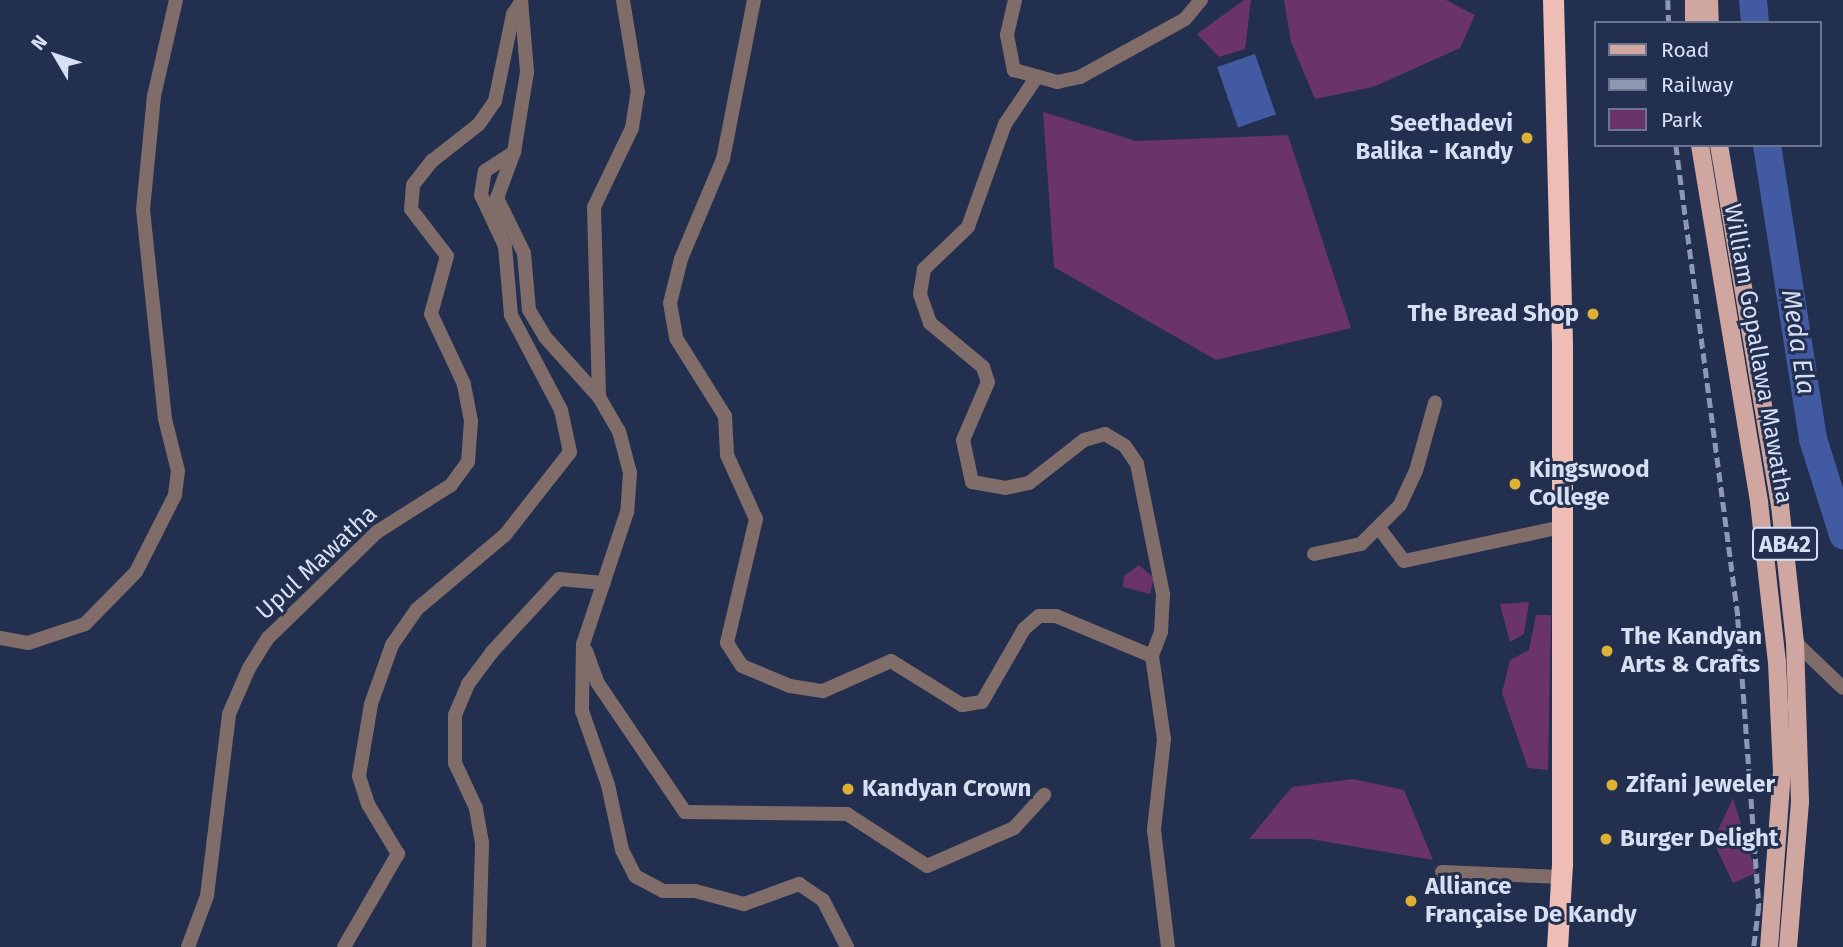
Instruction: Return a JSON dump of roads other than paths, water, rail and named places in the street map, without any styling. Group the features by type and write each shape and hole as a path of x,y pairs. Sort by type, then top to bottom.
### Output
{"highway":[{"path":"1553,0 1563,346 1560,527 1562,877 1557,947"}],"main road":[{"path":"1694,0 1694,21"},
{"path":"1709,0 1710,21"},
{"name":"William Gopallawa Mawatha","path":"1700,147 1759,502 1777,662 1782,771 1769,947"},
{"name":"William Gopallawa Mawatha","path":"1719,147 1780,505 1795,642 1800,802 1788,947"}],"street":[{"path":"0,638 28,643 85,624 136,572 176,495 178,471 165,419 143,210 155,96 176,0"},
{"path":"599,397 594,207 632,128 638,92 623,0"},
{"path":"754,0 723,159 681,259 670,303 676,338 725,416 727,455 756,519 727,643 742,666 790,686 824,691 891,661 962,705 982,702 1024,629 1039,616 1056,616 1152,656"},
{"path":"1015,0 1007,36 1014,69 1036,78 1057,82 1080,77 1185,19 1201,0"},
{"path":"521,1 527,72 514,152 497,198 524,253 529,310 545,337 599,397 619,432 630,473 627,512 583,643 582,711 608,785 622,850 635,876 663,891 695,891 744,904 799,884 822,900 847,947"},
{"name":"Upul Mawatha","path":"188,947 207,896 229,714 249,668 268,638 377,532 451,485 468,462 471,421 464,384 431,314 447,256 411,209 413,185 432,161 479,124 495,101 510,26 521,1"},
{"path":"1036,78 1005,124 968,227 924,269 920,295 930,323 983,367 988,382 963,440 972,482 1005,488 1029,483 1084,440 1105,434 1125,446 1137,464 1163,594 1161,632 1152,656 1164,739 1154,830 1168,947"},
{"path":"344,947 398,854 368,804 359,776 371,704 392,645 417,609 505,535 570,452 561,410 511,315 505,246 481,195 485,170 514,152"},
{"path":"1314,554 1361,544 1400,505 1416,471 1435,402"},
{"path":"1378,528 1404,561 1560,527"},
{"path":"479,947 482,843 476,808 454,763 456,715 468,684 491,653 559,579 604,583"},
{"path":"1795,642 1843,688"},
{"path":"583,643 597,682 685,812 848,814 928,866 1014,828 1044,795"},
{"path":"1442,872 1562,877"}],"water":[{"path":"1255,54 1276,115 1238,128 1217,67"}],"waterway":[{"name":"Meda Ela","path":"1753,0 1755,21"},
{"name":"Meda Ela","path":"1767,147 1813,439 1843,535"}],"railway":[{"path":"1668,0 1669,21"},
{"path":"1676,147 1738,619 1759,906 1754,947"}],"place":[{"name":"Seethadevi Balika - Kandy","path":"1527,138"},
{"name":"The Bread Shop","path":"1593,314"},
{"name":"Kingswood College","path":"1515,484"},
{"name":"The Kandyan Arts & Crafts","path":"1607,651"},
{"name":"Zifani Jeweler","path":"1612,785"},
{"name":"Kandyan Crown","path":"848,789"},
{"name":"Burger Delight","path":"1606,839"},
{"name":"Alliance Française De Kandy","path":"1411,901"}]}
